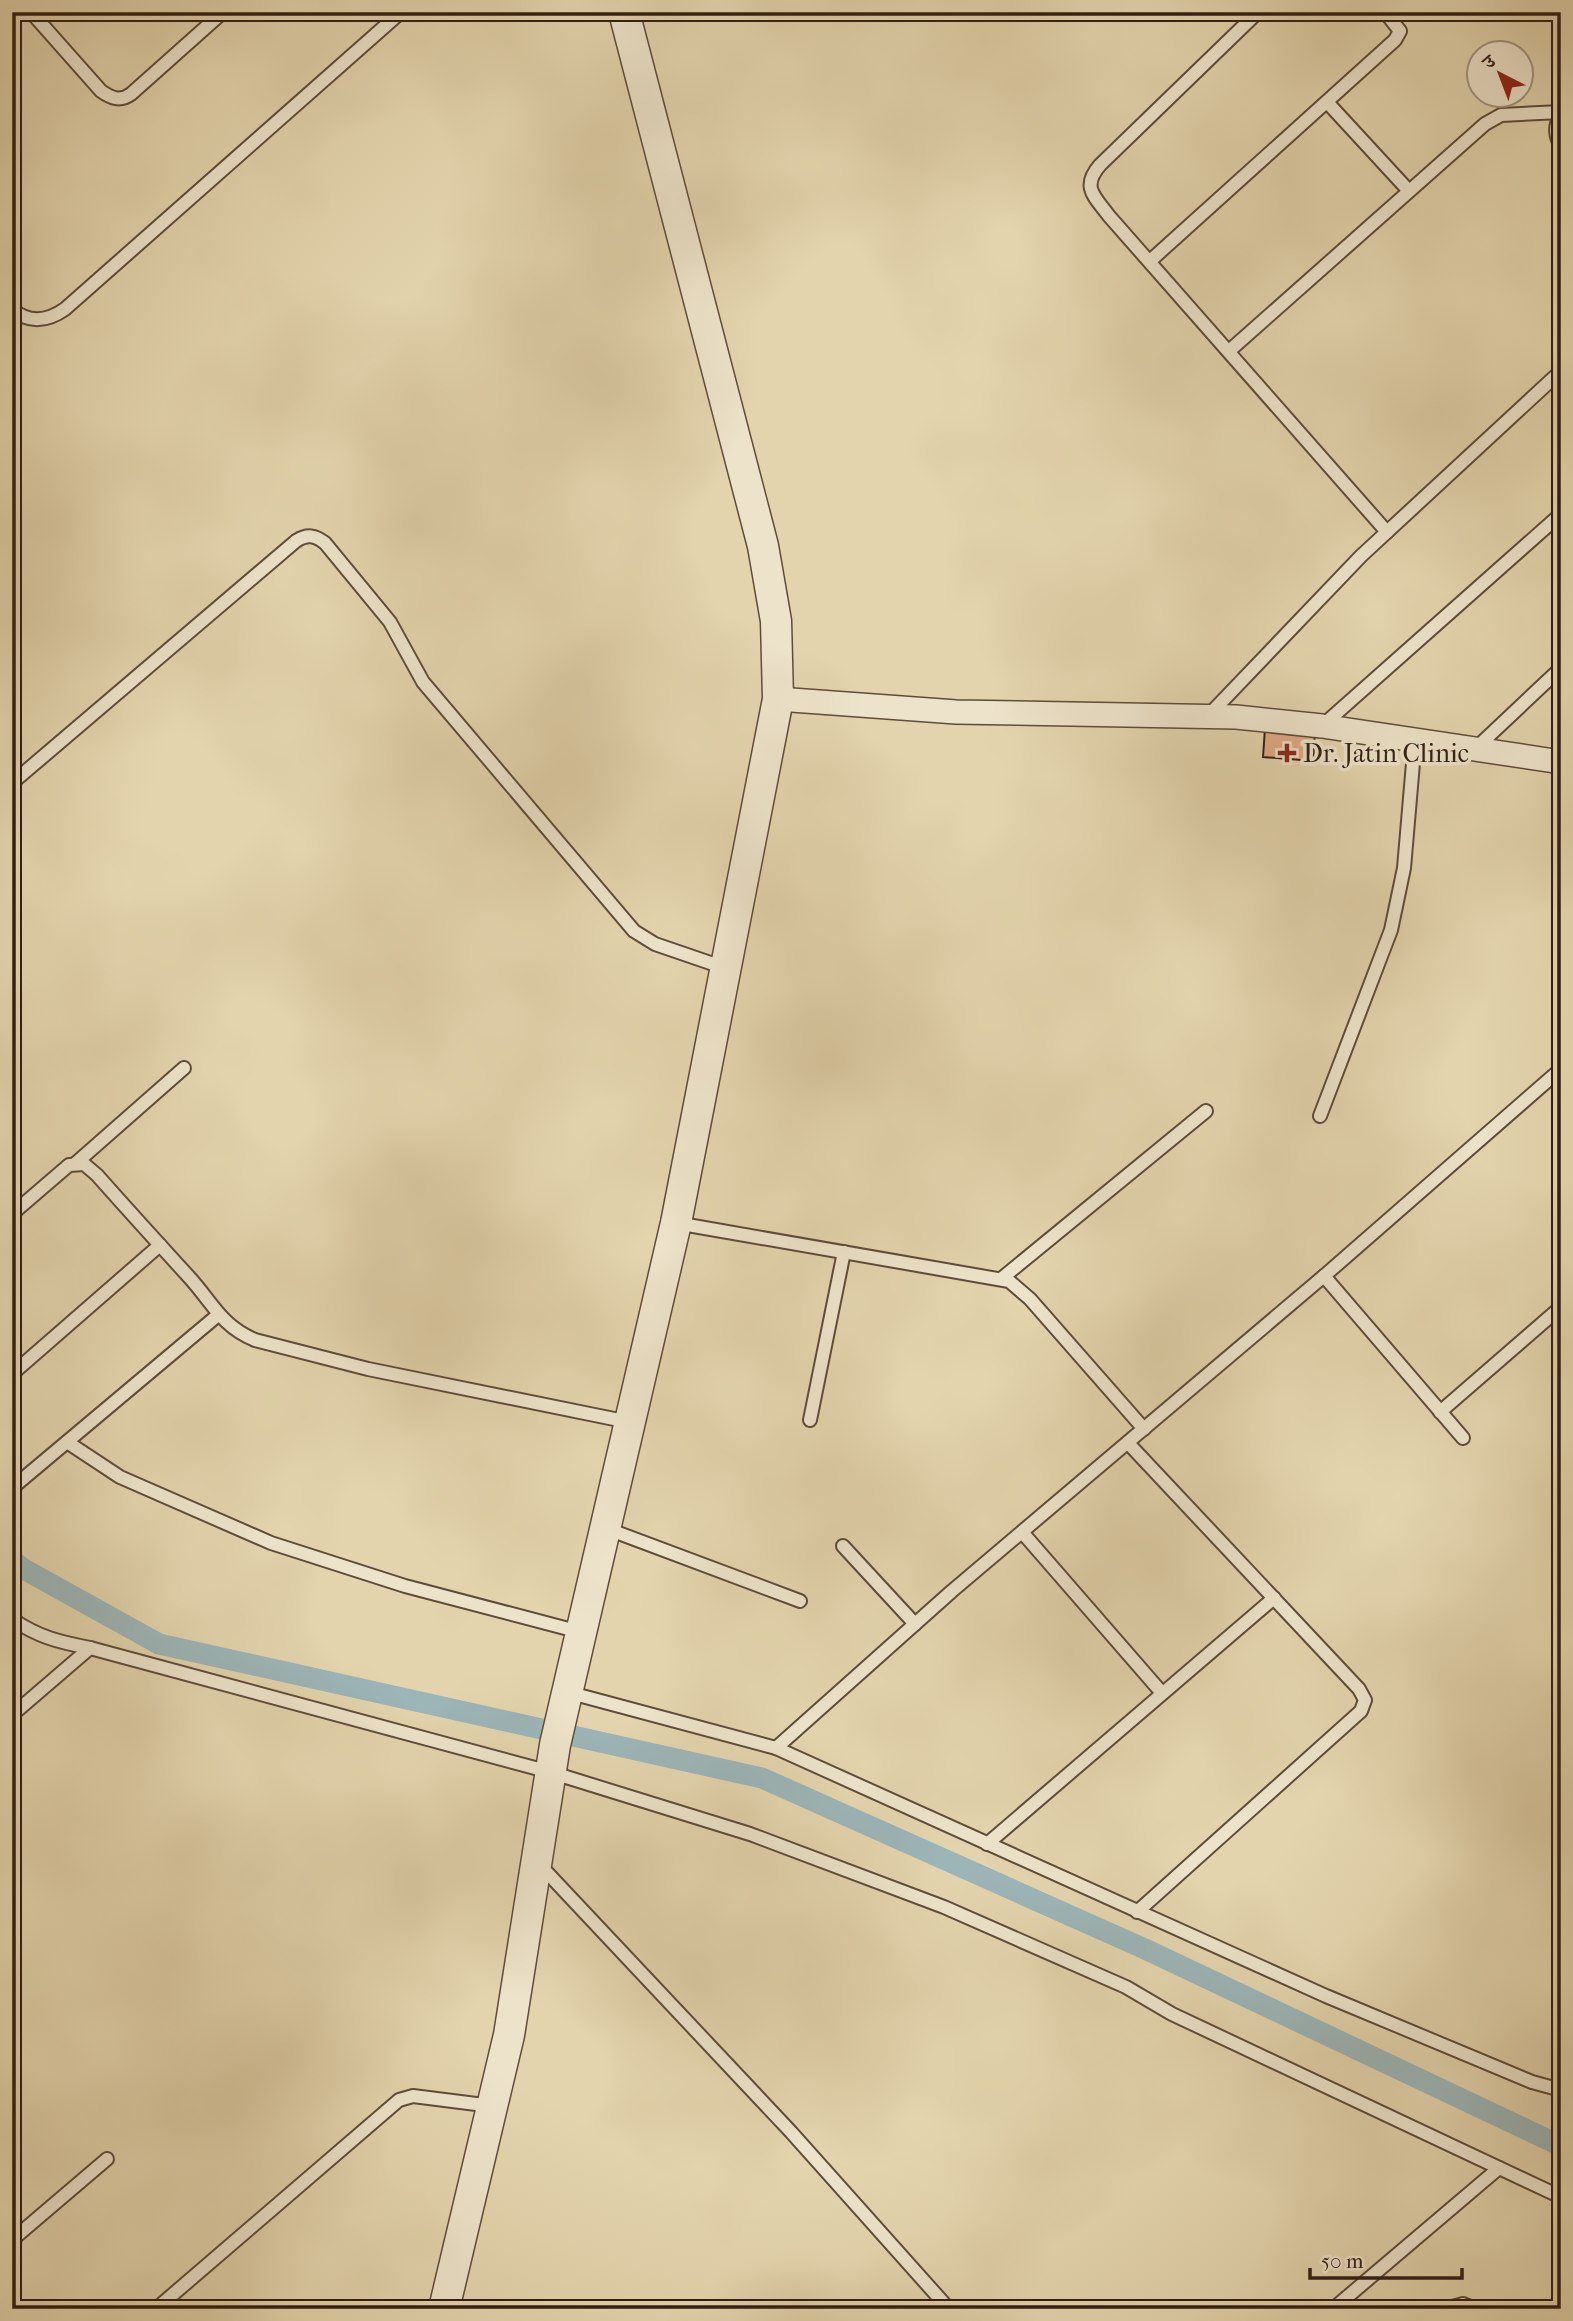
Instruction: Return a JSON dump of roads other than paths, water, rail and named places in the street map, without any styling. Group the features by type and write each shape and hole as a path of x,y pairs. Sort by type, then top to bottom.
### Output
{"street":[{"path":"444,2309 509,2035 565,1699 676,1223 778,699 776,621 763,546 624,12"},
{"path":"778,699 957,712 1236,716 1322,726 1561,762"}],"lane":[{"path":"31,12 101,91 114,99 121,99 131,94 223,12"},
{"path":"12,309 31,319 45,319 54,317 65,309 401,12"},
{"path":"1258,12 1100,164 1089,181 1090,189 1387,532"},
{"path":"1150,261 1398,36 1398,26 1385,12"},
{"path":"1327,102 1409,191"},
{"path":"1229,351 1485,124 1501,114 1561,113 1556,123 1555,136 1561,147"},
{"path":"1207,716 1361,556 1561,371"},
{"path":"1322,726 1561,514"},
{"path":"12,783 296,541 314,536 325,543 390,622 423,682 634,931 654,944 725,968"},
{"path":"1475,749 1561,668"},
{"path":"1320,1116 1396,911 1404,868 1415,740"},
{"path":"14,1208 69,1165 76,1163 184,1068"},
{"path":"776,1748 915,1624 1324,1276 1561,1069"},
{"path":"1001,1279 1206,1111"},
{"path":"76,1163 90,1168 192,1280 218,1315 242,1335 368,1369 630,1422"},
{"path":"676,1223 1001,1279 1016,1285 1144,1429"},
{"path":"12,1374 160,1245"},
{"path":"810,1420 844,1252"},
{"path":"1324,1276 1463,1438"},
{"path":"1440,1412 1561,1307"},
{"path":"12,1488 218,1315"},
{"path":"67,1442 120,1477 271,1543 405,1586 580,1632"},
{"path":"1128,1443 1359,1689 1365,1700 1364,1706 1137,1912"},
{"path":"605,1528 800,1601"},
{"path":"1022,1532 1162,1693"},
{"path":"843,1546 915,1624"},
{"path":"987,1844 1274,1598"},
{"path":"12,1619 34,1633 58,1642 553,1759 944,1907 1126,1987 1172,2014 1561,2197"},
{"path":"12,1715 90,1648"},
{"path":"565,1699 776,1748 1326,1996 1532,2082 1558,2086"},
{"path":"536,1862 791,2132 948,2309"},
{"path":"156,2309 399,2100 413,2096 492,2106"},
{"path":"12,2239 107,2159"},
{"path":"1333,2309 1499,2168"},
{"path":"1445,2309 1463,2304 1475,2309"}],"waterway":[{"path":"12,1560 159,1644 762,1778 1145,1949 1561,2146"}],"place":[{"name":"Dr. Jatin Clinic","path":"1287,753"}]}
